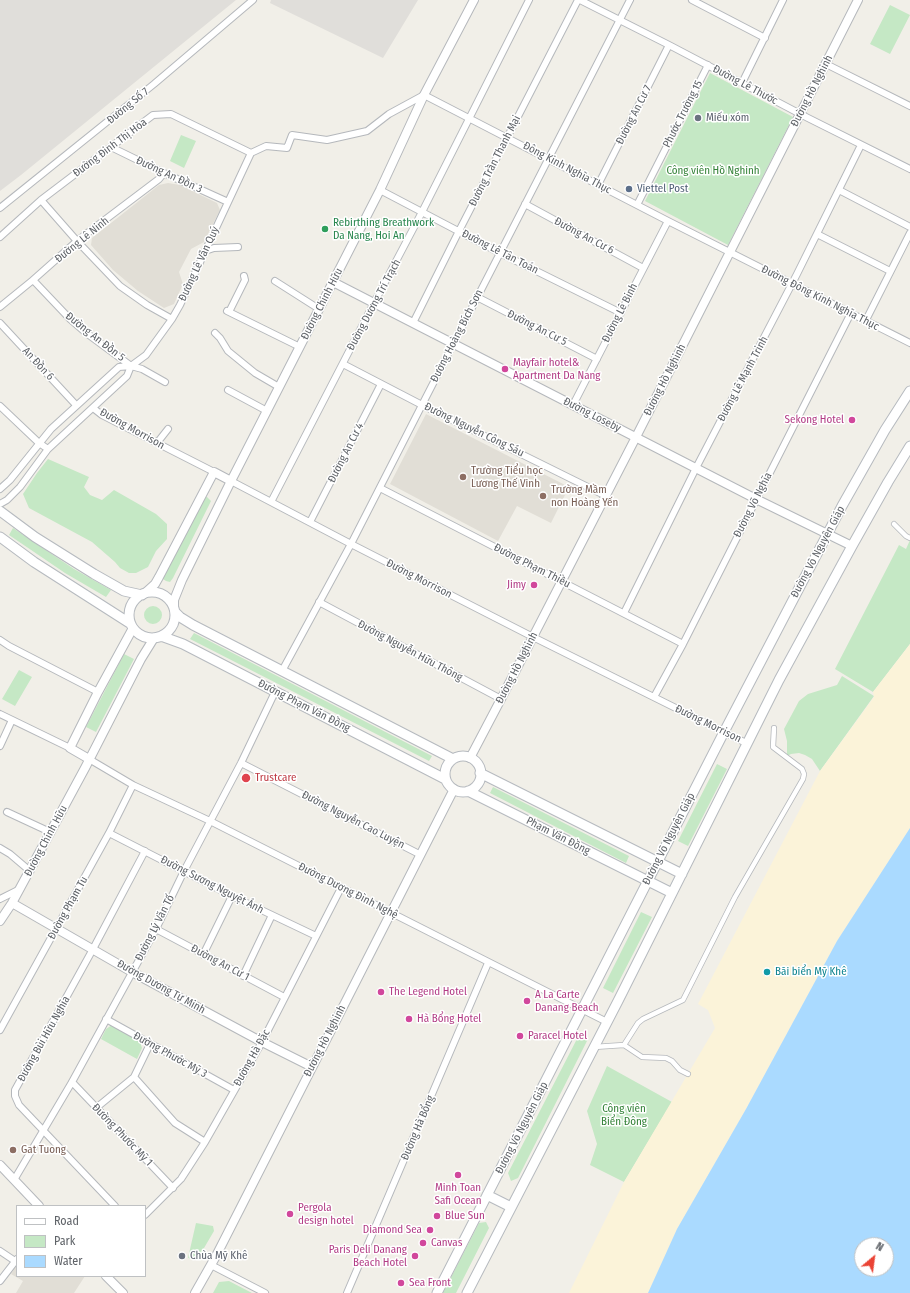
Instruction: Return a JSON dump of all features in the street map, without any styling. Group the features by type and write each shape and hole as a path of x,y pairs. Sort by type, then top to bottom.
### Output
{"main road":[{"name":"Đường Võ Nguyên Giáp","path":"437,1293 724,732 828,534 885,430 910,391"},
{"path":"467,1293 607,1022 783,673 852,546 910,446"},
{"path":"0,511 35,537 94,574 124,591 143,594"},
{"path":"0,537 34,562 132,626 142,636 158,637 171,629 175,618 174,610 168,598 150,592 143,594 133,602 130,607 129,613 132,626"},
{"name":"Đường Phạm Văn Đồng","path":"174,610 180,617 193,625 453,758"},
{"name":"Đường Phạm Văn Đồng","path":"158,637 183,644 445,779"},
{"path":"459,756 470,758 479,766 479,782 468,791 458,791 448,785 445,779 445,769 453,758 459,756"},
{"name":"Phạm Văn Đồng","path":"480,773 657,862"},
{"name":"Phạm Văn Đồng","path":"468,791 648,881"},
{"path":"657,862 682,874"},
{"path":"648,881 672,893"},
{"path":"487,1195 511,1207"}],"street":[{"name":"Đường Số 7","path":"0,208 154,84 253,0"},
{"name":"Đường Chính Hữu","path":"174,610 174,600 179,586 380,190 424,95 474,0"},
{"name":"Đường Dương Trí Trạch","path":"271,502 422,212 529,0"},
{"name":"Đường Lê Thước","path":"579,0 621,20 910,169"},
{"name":"Đường Trần Thanh Mại","path":"413,324 458,231 579,0"},
{"name":"Đường Hoàng Bích Sơn","path":"282,671 351,544 630,0"},
{"path":"692,0 765,38"},
{"path":"742,83 784,0"},
{"name":"Đường Hồ Nghinh","path":"470,758 606,496 858,0"},
{"name":"Đường An Cư 7","path":"598,185 669,45"},
{"path":"826,64 910,106"},
{"name":"Phước Trường 15","path":"637,205 708,65"},
{"name":"Đông Kinh Nghĩa Thục","path":"424,95 730,252"},
{"path":"251,152 266,146 287,148 292,135 327,140 367,131 388,114 424,95"},
{"name":"Đường Đinh Thị Hòa","path":"0,237 41,200 153,115 170,114 251,152"},
{"name":"Đường Lê Mạnh Trinh","path":"624,613 696,468 792,284 861,145"},
{"name":"Đường An Đồn 3","path":"111,147 228,202"},
{"name":"Đường Lê Văn Quý","path":"0,489 10,480 50,429 76,405 119,367 131,366 146,355 172,319 180,305 251,152"},
{"name":"Đường Lê Ninh","path":"0,307 77,242 159,179 164,173"},
{"name":"Đường Lê Tân Toán","path":"380,190 500,253 621,313"},
{"path":"839,190 910,227"},
{"path":"41,200 77,242 120,286 147,305 172,319"},
{"name":"Đường An Cư 6","path":"525,204 643,268"},
{"name":"Đường Lê Binh","path":"573,405 668,221"},
{"path":"866,320 910,233"},
{"path":"817,234 890,271"},
{"path":"205,251 214,248 238,247"},
{"name":"Đường Đông Kinh Nghĩa Thục","path":"730,252 910,343"},
{"path":"244,276 245,280 228,311 300,347"},
{"name":"Đường An Đồn 5","path":"33,280 70,319 131,366 142,369 165,382"},
{"path":"275,281 320,309"},
{"name":"Đường Loseby","path":"333,282 756,499 852,546"},
{"name":"Đường An Cư 5","path":"478,297 597,359"},
{"name":"Đường Võ Nghĩa","path":"654,697 683,644 851,313"},
{"name":"An Đồn 6","path":"0,322 76,405"},
{"path":"214,333 220,338 228,351 255,373 279,387"},
{"name":"Đường Nguyễn Công Sáu","path":"343,364 422,405 606,496"},
{"name":"Đường Lê Văn Quý","path":"0,504 7,500 20,487 48,449 127,376 131,366"},
{"name":"Đường An Cư 4","path":"310,522 382,384"},
{"path":"228,390 267,411"},
{"path":"0,406 39,443 48,449"},
{"name":"Đường Morrison","path":"94,408 102,415 533,638 748,744"},
{"path":"157,443 168,429"},
{"path":"143,594 155,584 214,472"},
{"name":"Đường Phạm Thiều","path":"380,488 683,644"},
{"path":"894,524 910,538"},
{"name":"Đường Nguyễn Hữu Thông","path":"319,602 501,699"},
{"path":"70,748 132,626"},
{"name":"Đường Chính Hữu","path":"0,921 30,871 141,659 158,637"},
{"path":"0,640 98,692"},
{"name":"Đường Lý Văn Tố","path":"14,1180 72,1082 156,929 184,871 241,763 275,692"},
{"path":"0,714 70,748 89,759"},
{"path":"0,746 12,720"},
{"path":"624,1045 638,1023 643,1019 683,1000 735,897 803,779 804,774 802,769 773,747 774,728"},
{"name":"Đường Dương Đình Nghệ","path":"89,759 133,784 210,821 607,1022"},
{"name":"Đường Nguyễn Cao Luyện","path":"241,763 421,855"},
{"name":"Đường Phạm Tu","path":"0,1030 109,833 133,784"},
{"name":"Đường Hồ Nghinh","path":"195,1293 211,1265 454,789"},
{"path":"8,812 50,832"},
{"name":"Đường Sương Nguyệt Ánh","path":"109,833 232,896 316,936"},
{"path":"0,848 10,854 30,871"},
{"name":"Đường Bùi Hữu Nghĩa","path":"114,1205 19,1105 15,1096 16,1090 145,851"},
{"name":"Đường Hà Đặc","path":"146,1214 181,1180 205,1142 262,1042 341,888"},
{"path":"0,899 20,889"},
{"path":"203,955 232,896"},
{"name":"Đường Dương Tự Minh","path":"12,903 132,972 262,1042 312,1067"},
{"path":"244,976 272,915"},
{"name":"Đường An Cư 1","path":"156,929 284,997"},
{"name":"Đường Hà Bổng","path":"347,1293 488,963"},
{"name":"Đường Phước Mỹ 3","path":"106,1020 234,1090"},
{"path":"96,1108 134,1077 150,1044"},
{"path":"594,1047 624,1045 642,1056 666,1058 672,1061 680,1070 688,1074"},
{"path":"134,1077 175,1123 205,1142"},
{"name":"Đường Phước Mỹ 1","path":"72,1082 173,1188"},
{"path":"0,1165 38,1205"},
{"path":"0,1251 16,1260 0,1282"},
{"path":"211,1265 265,1293"},
{"path":"107,1277 123,1293"}],"shaded area":[{"path":"0,0 236,0 0,191"},
{"path":"271,0 418,0 383,58 270,3"},
{"path":"168,183 180,185 217,203 220,210 204,242 191,249 179,272 183,284 174,304 164,308 138,291 113,270 91,245 92,238 159,185"},
{"name":"Trường Tiểu học Lương Thế Vinh","path":"426,414 569,487 551,523 517,506 498,541 390,484"},
{"path":"16,1266 16,1277 11,1274"},
{"path":"16,1277 84,1277 74,1293 16,1293 23,1281"}],"green space":[{"path":"890,5 910,15 890,54 870,44"},
{"name":"Công viên Hồ Nghinh","path":"710,73 793,117 728,245 645,201"},
{"path":"181,135 196,141 184,168 170,161"},
{"path":"48,459 89,477 84,487 90,495 102,500 114,490 156,514 167,524 167,539 156,551 148,567 136,573 129,573 120,568 92,542 29,508 23,494"},
{"path":"203,497 207,497 211,501 173,578 170,582 166,581 162,576"},
{"path":"13,528 74,569 111,590 106,597 65,573 9,535"},
{"path":"910,540 910,644 873,692 835,669 899,545 906,549"},
{"path":"149,606 157,606 162,611 160,622 157,624 149,624 144,619 144,611"},
{"path":"194,633 432,756 429,761 190,639"},
{"path":"124,654 134,659 96,732 86,727"},
{"path":"19,670 32,677 15,706 2,699"},
{"path":"842,676 874,696 820,771 812,759 805,755 799,753 787,756 787,741 784,729 799,701 808,694 837,685"},
{"path":"717,764 727,769 688,846 678,841"},
{"path":"493,787 629,856 626,863 490,793"},
{"path":"641,912 652,917 613,993 603,988"},
{"path":"112,1025 140,1042 142,1048 137,1059 101,1039 106,1029"},
{"path":"579,1035 585,1035 588,1039 518,1178 511,1181 508,1173"},
{"name":"Công viên Biển Đông","path":"607,1066 672,1102 624,1182 590,1165 597,1144 587,1111"},
{"path":"486,1222 489,1228 456,1293 443,1293 479,1223"},
{"path":"196,1223 213,1226 214,1231 197,1260 188,1258"},
{"path":"229,1281 252,1293 213,1293 219,1282"}],"sand":[{"name":"Bãi biển Mỹ Khê","path":"910,644 910,828 837,941 746,1109 677,1229 648,1293 569,1293 624,1182 715,1028 708,1010 698,1004 820,771 874,697 873,692"}],"water":[{"path":"910,828 910,1293 648,1293 677,1229 746,1109 837,941"}],"place":[{"name":"Miếu xóm","path":"698,118"},
{"name":"Viettel Post","path":"629,189"},
{"name":"Rebirthing Breathwork Da Nang, Hoi An","path":"325,229"},
{"name":"Mayfair hotel& Apartment Da Nang","path":"505,369"},
{"name":"Sekong Hotel","path":"852,420"},
{"name":"Trường Tiểu học Lương Thế Vinh","path":"463,477"},
{"name":"Trường Mầm non Hoàng Yến","path":"543,496"},
{"name":"Jimy","path":"534,585"},
{"name":"Trustcare","path":"246,778"},
{"name":"Bãi biển Mỹ Khê","path":"767,972"},
{"name":"The Legend Hotel","path":"381,992"},
{"name":"A La Carte Danang Beach","path":"527,1001"},
{"name":"Hà Bổng Hotel","path":"409,1019"},
{"name":"Paracel Hotel","path":"520,1036"},
{"name":"Gat Tuong","path":"13,1150"},
{"name":"Minh Toan Safi Ocean","path":"458,1175"},
{"name":"Pergola design hotel","path":"290,1214"},
{"name":"Blue Sun","path":"437,1216"},
{"name":"Diamond Sea","path":"430,1230"},
{"name":"Canvas","path":"423,1243"},
{"name":"Chùa Mỹ Khê","path":"182,1256"},
{"name":"Paris Deli Danang Beach Hotel","path":"415,1256"},
{"name":"Sea Front","path":"401,1283"}]}
